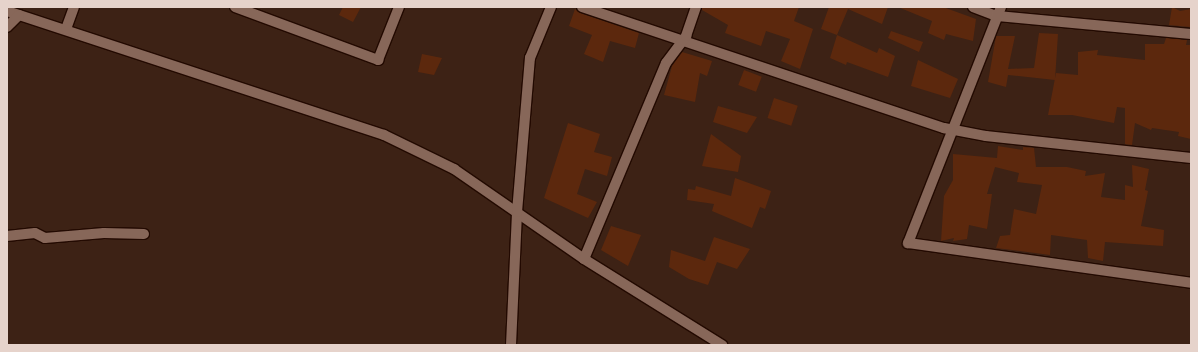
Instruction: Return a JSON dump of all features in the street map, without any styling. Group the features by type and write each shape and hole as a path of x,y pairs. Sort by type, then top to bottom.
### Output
{"street":[{"path":"66,30 74,7"},
{"path":"235,7 378,60 399,7"},
{"path":"511,345 517,212 530,58 551,7"},
{"path":"582,7 682,42 951,130 1191,158"},
{"path":"584,259 666,63 682,42 696,7"},
{"path":"973,7 1191,34"},
{"path":"7,11 384,135 454,169 584,259 722,345"},
{"path":"999,11 951,130 908,243 1191,283"},
{"path":"7,27 19,15"},
{"path":"7,236 35,233 45,238 104,233 144,234"}],"building":[{"path":"343,7 361,7 353,22 339,15"},
{"path":"702,7 799,7 794,21 813,29 800,69 781,61 790,39 766,31 761,46 725,33 728,25 702,10"},
{"path":"829,7 888,7 882,24 848,9 837,35 821,29"},
{"path":"898,7 943,7 976,19 973,41 946,34 944,40 928,33 932,21"},
{"path":"1172,7 1180,11 1191,9 1190,27 1169,25"},
{"path":"575,9 580,13 639,33 635,48 610,41 603,62 584,54 592,35 569,26"},
{"path":"891,31 923,42 919,52 888,38"},
{"path":"1039,33 1058,34 1055,80 1008,75 1006,87 988,82 996,36 1015,36 1008,69 1034,68"},
{"path":"837,35 877,53 879,48 895,56 888,77 847,62 846,65 830,58"},
{"path":"1166,38 1187,40 1186,45 1191,45 1191,139 1178,136 1179,132 1152,128 1151,130 1135,123 1132,145 1125,144 1125,108 1117,107 1114,123 1072,115 1048,115 1056,73 1078,75 1078,52 1098,50 1097,55 1145,60 1145,44 1164,44"},
{"path":"682,52 712,61 707,76 700,73 695,102 664,95 672,66"},
{"path":"422,54 442,58 434,75 418,72"},
{"path":"918,60 958,79 950,98 911,86"},
{"path":"744,70 762,77 756,92 738,85"},
{"path":"774,98 798,106 791,126 768,118"},
{"path":"718,106 757,117 747,133 713,122"},
{"path":"568,123 600,134 594,152 612,157 607,176 585,169 577,194 597,202 588,218 544,198"},
{"path":"711,134 741,156 738,172 702,166"},
{"path":"998,146 1023,150 1023,147 1034,148 1036,167 1067,167 1086,171 1085,176 1105,173 1101,197 1125,200 1125,185 1133,187 1132,165 1149,169 1145,190 1148,191 1141,226 1164,230 1163,246 1105,242 1103,261 1088,258 1087,240 1051,235 1050,255 996,248 1000,236 1010,235 1014,209 1036,214 1042,185 1017,182 1019,173 995,167 987,194 992,194 987,229 969,225 967,239 953,241 954,238 941,241 944,196 953,180 953,154 997,158"},
{"path":"735,178 771,191 765,209 760,207 752,228 712,211 714,204 687,200 688,189 695,190 696,186 731,196"},
{"path":"611,226 641,235 628,266 601,250"},
{"path":"714,237 750,249 737,269 717,262 708,285 689,279 669,267 671,250 705,261"}]}
